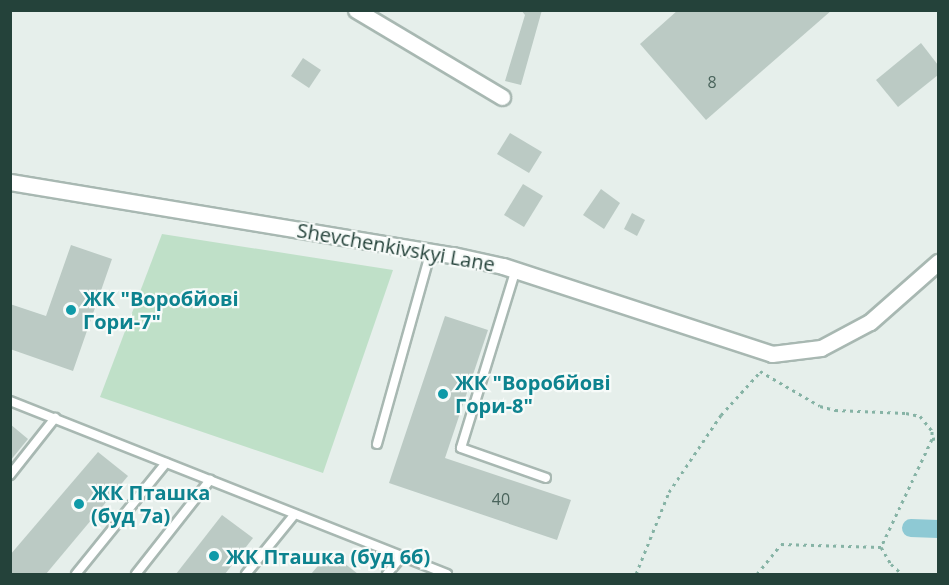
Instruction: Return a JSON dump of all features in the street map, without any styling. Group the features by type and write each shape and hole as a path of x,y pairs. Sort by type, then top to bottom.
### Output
{"street":[{"path":"356,10 502,97"},
{"name":"Shevchenkivskyi Lane","path":"10,182 23,186 430,251 516,270 772,354"},
{"path":"772,354 821,348 870,322 939,262"}],"lane":[{"path":"377,444 430,251"},
{"path":"516,270 461,448 546,478"},
{"path":"10,401 447,574"},
{"path":"10,475 55,418"},
{"path":"76,574 166,462"},
{"path":"136,574 210,480"},
{"path":"246,574 295,514"},
{"path":"387,574 402,556"}],"path":[{"path":"636,574 669,492 721,415 772,354"},
{"path":"760,371 820,406 835,410 906,413 920,416 932,430 932,439 881,547"},
{"path":"932,439 939,438"},
{"path":"757,574 782,543 881,547"},
{"path":"881,547 891,564 902,574"}],"green space":[{"path":"162,234 393,270 323,473 100,397"}],"building":[{"path":"521,10 542,10 521,85 505,81 525,15"},
{"path":"678,10 832,10 706,120 640,44"},
{"path":"921,43 938,65 938,75 898,107 876,80"},
{"path":"303,58 321,70 309,88 291,76"},
{"path":"510,133 542,152 529,173 497,154"},
{"path":"523,184 543,196 524,227 504,215"},
{"path":"601,189 620,203 604,229 583,215"},
{"path":"632,213 645,220 637,236 624,229"},
{"name":"ЖК \"Воробйові Гори-7\"","path":"71,245 112,259 73,371 10,349 10,304 46,316"},
{"path":"445,316 488,330 445,458 571,500 557,540 389,483"},
{"path":"10,424 28,439 10,461"},
{"name":"ЖК Пташка (буд 7а)","path":"98,452 128,476 46,574 10,574 10,555"},
{"name":"ЖК Пташка (буд 6б)","path":"222,515 253,538 225,574 176,574"},
{"path":"330,552 358,574 311,574"}],"waterway":[{"path":"911,528 938,529"}],"place":[{"name":"ЖК \"Воробйові Гори-7\"","path":"71,310"},
{"name":"ЖК \"Воробйові Гори-8\"","path":"443,394"},
{"name":"ЖК Пташка (буд 7а)","path":"79,504"},
{"name":"ЖК Пташка (буд 6б)","path":"214,556"}]}
